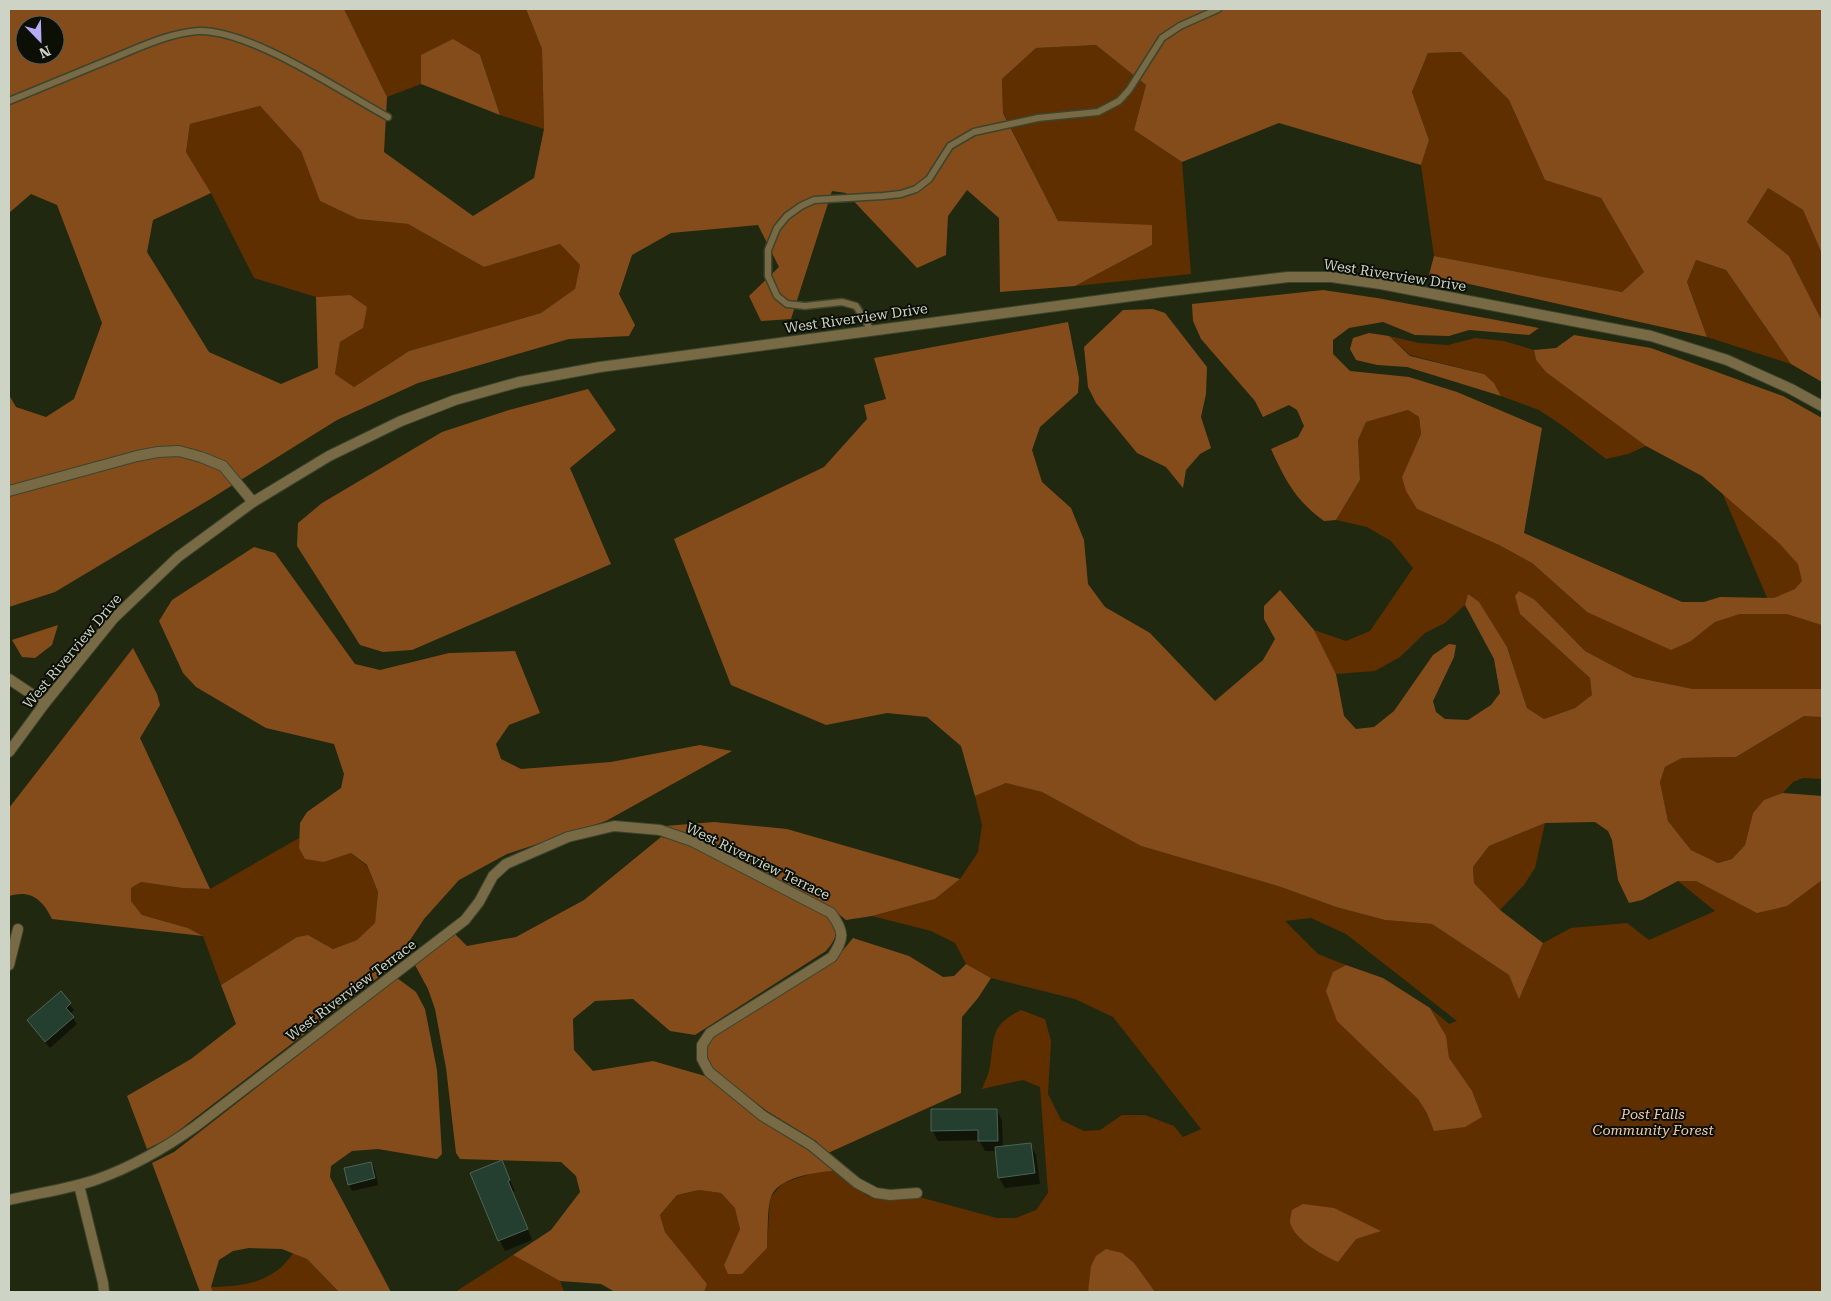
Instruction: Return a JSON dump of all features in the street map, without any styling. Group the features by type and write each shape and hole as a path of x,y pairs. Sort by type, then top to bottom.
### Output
{"street":[{"name":"West Riverview Drive","path":"9,752 45,703 125,606 178,557 252,502 329,456 401,421 455,400 510,385 600,367 1072,303 1288,277 1331,277 1410,289 1651,336 1727,360 1791,389 1822,406"},
{"path":"9,491 137,456 179,451 223,466 252,502"},
{"path":"9,679 45,703"},
{"name":"West Riverview Terrace","path":"9,1200 98,1179 132,1165 166,1147 465,920 479,902 493,876 506,864 568,837 614,826 660,830 692,841 831,913 840,926 841,944 832,956 710,1033 702,1045 702,1059 709,1072 763,1116 811,1145 857,1183 876,1193 890,1195 918,1193"},
{"path":"9,965 18,928"},
{"path":"79,1184 104,1292"}],"lane":[{"path":"871,330 856,306 842,302 805,306 787,304 777,296 768,276 768,250 777,228 787,216 814,200 884,196 901,194 916,189 929,178 950,146 974,132 1038,118 1098,112 1118,101 1129,90 1162,38 1180,26 1218,9"},
{"path":"9,101 131,51 176,35 200,31 220,34 250,43 285,59 388,118"}],"green space":[{"path":"344,9 526,9 542,49 544,129 500,115 480,55 421,55 421,84 387,97"},
{"path":"1096,45 1146,85 1134,130 1182,162 1191,274 1075,286 1152,245 1058,221 1003,112 1002,79 1036,48"},
{"path":"1461,52 1509,100 1545,180 1601,198 1644,272 1622,292 1434,256 1421,165 1429,140 1412,92 1428,53"},
{"path":"260,106 301,151 320,201 358,219 408,224 484,267 560,244 580,265 575,290 541,313 409,351 354,387 335,374 340,342 363,328 350,295 316,297 254,278 211,193 186,152 190,124"},
{"path":"1768,188 1803,210 1822,254 1822,321 1789,256 1747,222"},
{"path":"1696,260 1726,270 1791,364 1707,337 1687,282"},
{"path":"1389,336 1419,343 1448,345 1475,338 1504,341 1534,350 1536,360 1646,446 1628,454 1606,459 1539,410 1501,396 1494,383 1484,374 1410,355"},
{"path":"1672,375 1822,433 1822,779 1803,778 1793,782 1783,793 1764,801 1753,813 1745,845 1732,859 1718,863 1691,850 1668,821 1660,782 1665,767 1682,758 1736,757 1804,716 1806,689 1693,689 1634,677 1585,651 1535,600 1520,614 1590,678 1593,695 1575,708 1544,719 1527,708 1507,647 1468,594 1465,605 1445,623 1425,633 1400,657 1375,671 1336,674 1314,630 1346,641 1370,631 1413,568 1391,541 1367,527 1336,520 1360,480 1358,440 1366,422 1408,410 1419,417 1421,434 1402,477 1417,509 1499,545 1532,563 1587,612 1691,641 1715,622 1740,614 1774,614"},
{"name":"Post Falls Community Forest","path":"1006,783 1042,792 1141,846 1281,887 1336,907 1385,920 1432,924 1509,975 1521,994 1543,943 1571,928 1627,923 1649,940 1715,911 1678,881 1696,881 1737,902 1822,866 1822,1292 1155,1292 1151,1288 1088,1289 1088,1292 704,1292 706,1284 665,1232 660,1215 677,1195 699,1190 721,1193 736,1208 740,1229 724,1265 767,1248 770,1198 783,1183 813,1173 835,1171 868,1196 887,1200 919,1197 997,1218 1016,1218 1036,1210 1048,1193 1040,1087 1023,1080 982,1089 988,1075 996,1032 1004,1021 1021,1010 1045,1019 1051,1041 1048,1094 1061,1120 1084,1131 1100,1130 1122,1115 1145,1115 1174,1126 1183,1137 1201,1129 1113,1017 1075,999 991,978 966,964 955,943 931,931 872,916 935,899 960,879 978,852 982,825 975,796","holes":["1311,918 1346,934 1457,1021 1449,1024 1430,1008 1441,1027 1333,972 1346,965 1318,954 1285,921"]},
{"path":"1545,823 1535,868 1524,885 1500,910 1474,883 1473,867 1489,846"},
{"path":"299,838 299,848 324,862 351,853 367,866 378,892 375,924 357,940 333,949 308,935 297,937 221,985 203,936 188,928 142,915 131,901 131,888 141,882 182,888 210,889"},
{"path":"293,1253 307,1259 339,1292 213,1292 211,1287 246,1284 267,1277 277,1271"},
{"path":"513,1255 560,1281 564,1292 455,1292"}],"shaded area":[{"path":"9,9 344,9 387,97 384,152 473,216 534,178 544,129 542,49 526,9 1822,9 1822,254 1803,210 1768,188 1747,222 1789,256 1822,321 1822,382 1791,364 1726,270 1696,260 1687,282 1707,337 1429,275 1434,256 1622,292 1644,272 1601,198 1545,180 1509,100 1461,52 1428,53 1412,92 1429,140 1421,165 1279,123 1182,162 1134,130 1146,85 1096,45 1036,48 1002,79 1003,113 1058,221 1152,225 1152,245 1075,286 1000,292 999,218 967,190 948,216 946,255 917,268 846,193 832,191 791,319 761,321 749,296 779,267 758,225 671,233 632,255 619,294 635,325 629,336 569,339 418,383 337,420 212,498 55,592 9,607 9,395 16,407 46,417 74,399 102,323 57,205 31,194 9,213","holes":["260,106 301,151 320,201 358,219 408,224 484,267 560,244 580,265 575,289 541,313 409,351 354,387 335,374 340,342 363,328 367,307 350,295 316,297 318,368 281,384 209,352 147,252 153,220 211,193 186,152 190,124"]},
{"path":"453,39 480,55 500,115 421,84 421,55"},
{"path":"1323,290 1539,328 1529,335 1469,330 1449,336 1415,335 1383,322 1349,328 1333,340 1333,354 1350,371 1409,377 1457,392 1542,428 1524,533 1682,602 1704,602 1720,597 1774,598 1795,589 1802,581 1798,564 1779,543 1702,476 1646,446 1546,372 1536,360 1534,350 1556,348 1574,335 1651,348 1783,396 1822,418 1822,625 1787,614 1740,614 1715,622 1691,641 1671,650 1587,612 1532,563 1499,545 1417,509 1406,491 1402,477 1421,434 1419,417 1408,410 1366,422 1358,440 1360,480 1336,520 1324,521 1306,506 1292,489 1271,449 1298,437 1304,426 1297,410 1289,405 1263,417 1255,401 1201,339 1193,321 1192,304"},
{"path":"1153,309 1165,313 1207,367 1206,394 1201,417 1211,448 1200,454 1186,470 1183,488 1166,467 1137,453 1096,403 1088,387 1084,347 1123,310"},
{"path":"1068,322 1079,378 1078,393 1040,427 1032,450 1042,482 1071,508 1084,540 1088,584 1105,607 1150,633 1215,701 1263,660 1275,639 1264,619 1264,606 1280,590 1314,630 1336,674 1344,716 1356,729 1374,727 1394,711 1433,655 1449,644 1456,645 1454,657 1433,701 1436,712 1445,719 1468,720 1491,705 1500,693 1494,659 1465,605 1468,594 1479,602 1507,647 1527,708 1544,719 1575,708 1592,695 1590,678 1520,614 1515,596 1519,591 1535,600 1585,651 1634,677 1693,689 1822,689 1822,717 1804,716 1736,757 1682,758 1665,767 1660,782 1668,821 1691,850 1718,863 1732,859 1745,845 1753,813 1764,800 1783,793 1822,796 1822,880 1787,906 1757,913 1696,881 1678,881 1642,900 1629,903 1618,880 1612,840 1608,831 1595,822 1545,823 1489,846 1473,867 1474,883 1500,910 1543,943 1519,999 1509,975 1432,924 1385,920 1336,907 1281,887 1141,846 1042,792 1006,783 975,796 961,746 927,717 887,713 826,725 731,685 674,539 824,467 867,419 864,405 886,399 874,358"},
{"path":"1369,333 1389,336 1410,356 1484,374 1494,383 1501,396 1407,367 1377,365 1356,360 1350,349 1353,338"},
{"path":"588,389 616,430 570,468 611,564 412,650 383,652 360,645 297,546 298,523 322,503 442,432 509,410"},
{"path":"254,547 275,553 355,664 380,670 449,653 515,651 540,713 509,725 496,744 501,759 521,769 611,762 700,745 732,751 606,821 507,854 459,880 424,919 393,966 169,1138 147,1149 127,1096 191,1059 236,1024 221,985 297,937 308,935 333,949 357,940 375,923 378,892 367,865 351,853 324,862 305,859 299,848 300,823 307,812 341,788 344,774 334,744 266,728 196,687 183,673 159,621 172,600"},
{"path":"58,625 52,645 35,658 22,657 12,640"},
{"path":"133,648 157,694 160,705 140,738 210,889 182,888 141,882 131,888 131,901 142,915 188,928 203,936 52,919 45,906 30,895 17,894 9,896 9,808"},
{"path":"714,822 787,829 960,879 935,899 872,916 846,920 830,907 697,837 665,826"},
{"path":"661,837 689,844 828,917 834,927 835,938 826,951 695,1035 670,1031 633,999 595,1001 573,1019 574,1050 593,1071 653,1061 705,1076 761,1121 808,1150 835,1171 797,1177 773,1192 769,1206 767,1248 742,1274 728,1274 724,1265 740,1229 735,1208 721,1193 699,1190 677,1195 660,1215 665,1232 707,1284 704,1292 615,1292 601,1284 560,1281 513,1255 551,1230 580,1192 576,1176 561,1162 460,1159 456,1153 446,1068 435,1009 428,989 415,965 455,934 467,946 516,937 584,900"},
{"path":"853,938 909,956 943,977 954,976 966,964 991,978 978,998 962,1017 961,1093 828,1153 816,1141 767,1111 713,1070 705,1048 712,1035 835,960"},
{"path":"1346,965 1383,978 1430,1008 1446,1036 1449,1058 1472,1091 1482,1117 1465,1127 1434,1131 1427,1113 1418,1099 1337,1021 1326,991 1333,972"},
{"path":"397,978 416,992 425,1009 437,1070 442,1154 437,1159 378,1149 352,1151 331,1166 330,1177 391,1292 339,1292 307,1259 282,1249 249,1248 233,1251 219,1260 211,1287 213,1292 200,1292 152,1163 174,1152"},
{"path":"1303,1204 1334,1208 1381,1231 1356,1239 1338,1262 1325,1256 1303,1241 1292,1228 1290,1222 1292,1210"},
{"path":"1106,1249 1122,1253 1134,1263 1155,1292 1088,1292 1091,1266 1096,1256"}],"building":[{"path":"61,991 71,1003 66,1008 74,1017 45,1042 27,1020"},
{"path":"931,1109 997,1109 998,1141 978,1141 978,1130 931,1131"},
{"path":"1031,1143 1035,1173 998,1178 995,1147"},
{"path":"502,1160 510,1180 508,1181 528,1229 498,1241 470,1173"},
{"path":"371,1162 375,1178 348,1185 344,1168"}]}
